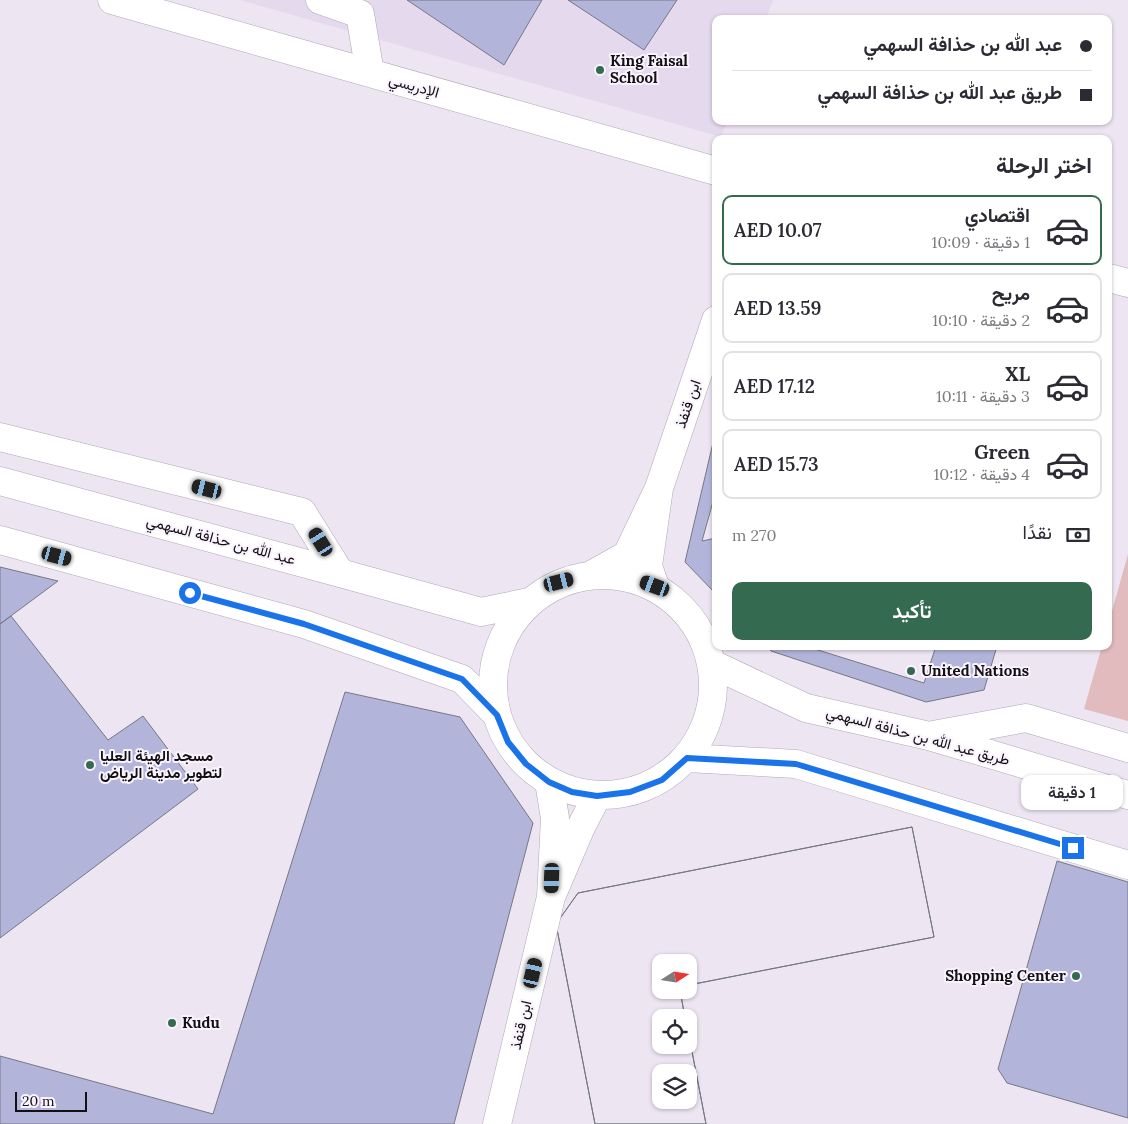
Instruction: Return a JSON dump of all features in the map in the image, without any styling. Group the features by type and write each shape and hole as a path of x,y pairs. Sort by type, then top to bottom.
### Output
{"street":[{"name":"الإدريسي","path":"112,0 712,171"},
{"path":"320,0 360,14 370,73"},
{"path":"1112,279 1128,283"},
{"name":"ابن قنفذ","path":"659,488 712,332"},
{"path":"0,437 302,512 340,572"},
{"name":"عبد الله بن حذافة السهمي","path":"0,481 340,572 481,612 528,602"},
{"path":"593,574 627,555 659,488"},
{"path":"655,586 648,566 659,488"},
{"path":"0,540 304,624 462,679 497,715"},
{"path":"593,574 625,575 655,586 682,606 687,612 701,633 712,664 714,689 710,714 701,737 687,758 662,780 630,792 597,796 572,792 549,782 526,764 508,742 497,715 492,684 496,654 509,626 528,602 559,582 593,574"},
{"name":"طريق عبد الله بن حذافة السهمي","path":"712,664 806,708 929,736 1128,795"},
{"path":"929,736 1026,718 1128,748"},
{"path":"687,758 796,764 1128,865"},
{"path":"549,782 554,818 551,897"},
{"path":"551,897 581,827 597,796"},
{"name":"ابن قنفذ","path":"497,1124 551,897"}],"shaded area":[{"name":"King Faisal School","path":"240,0 773,0 767,15 712,15 712,125 726,125 722,135 714,135"},
{"path":"1128,554 1128,721 1084,709 1101,650 1112,650 1112,611"}],"building":[{"path":"407,0 542,0 504,65"},
{"path":"568,0 677,0 644,50"},
{"path":"712,447 712,590 685,562"},
{"path":"712,505 712,539 702,541"},
{"path":"0,567 58,581 0,624"},
{"name":"مسجد الهيئة العليا لتطوير مدينة الرياض","path":"11,616 108,740 143,716 198,789 0,938 0,624"},
{"path":"818,650 935,650 924,683"},
{"name":"United Nations","path":"996,650 984,690 926,702 771,651"},
{"path":"345,692 460,717 533,823 454,1124 0,1124 0,1056 213,1114"},
{"path":"912,827 934,937 698,983 698,954 652,954 652,999 682,999 683,1009 652,1009 652,1054 692,1054 694,1064 652,1064 652,1109 697,1109 697,1077 706,1124 595,1124 556,924 578,893"},
{"path":"912,827 934,937 698,983 698,954 652,954 652,999 682,999 683,1009 652,1009 652,1054 692,1054 694,1064 652,1064 652,1109 697,1109 697,1077 706,1124 595,1124 556,924 578,893"},
{"name":"Shopping Center","path":"1057,861 1128,882 1128,1118 1007,1083 998,1069"}],"place":[{"name":"King Faisal School","path":"600,70"},
{"name":"United Nations","path":"911,671"},
{"name":"مسجد الهيئة العليا لتطوير مدينة الرياض","path":"90,765"},
{"name":"Shopping Center","path":"1076,976"},
{"name":"Kudu","path":"172,1023"}],"route":[{"path":"190,593 304,624 462,679 497,715 508,742 526,764 549,782 572,792 597,796 630,792 662,780 687,758 796,764 1073,848"}]}
